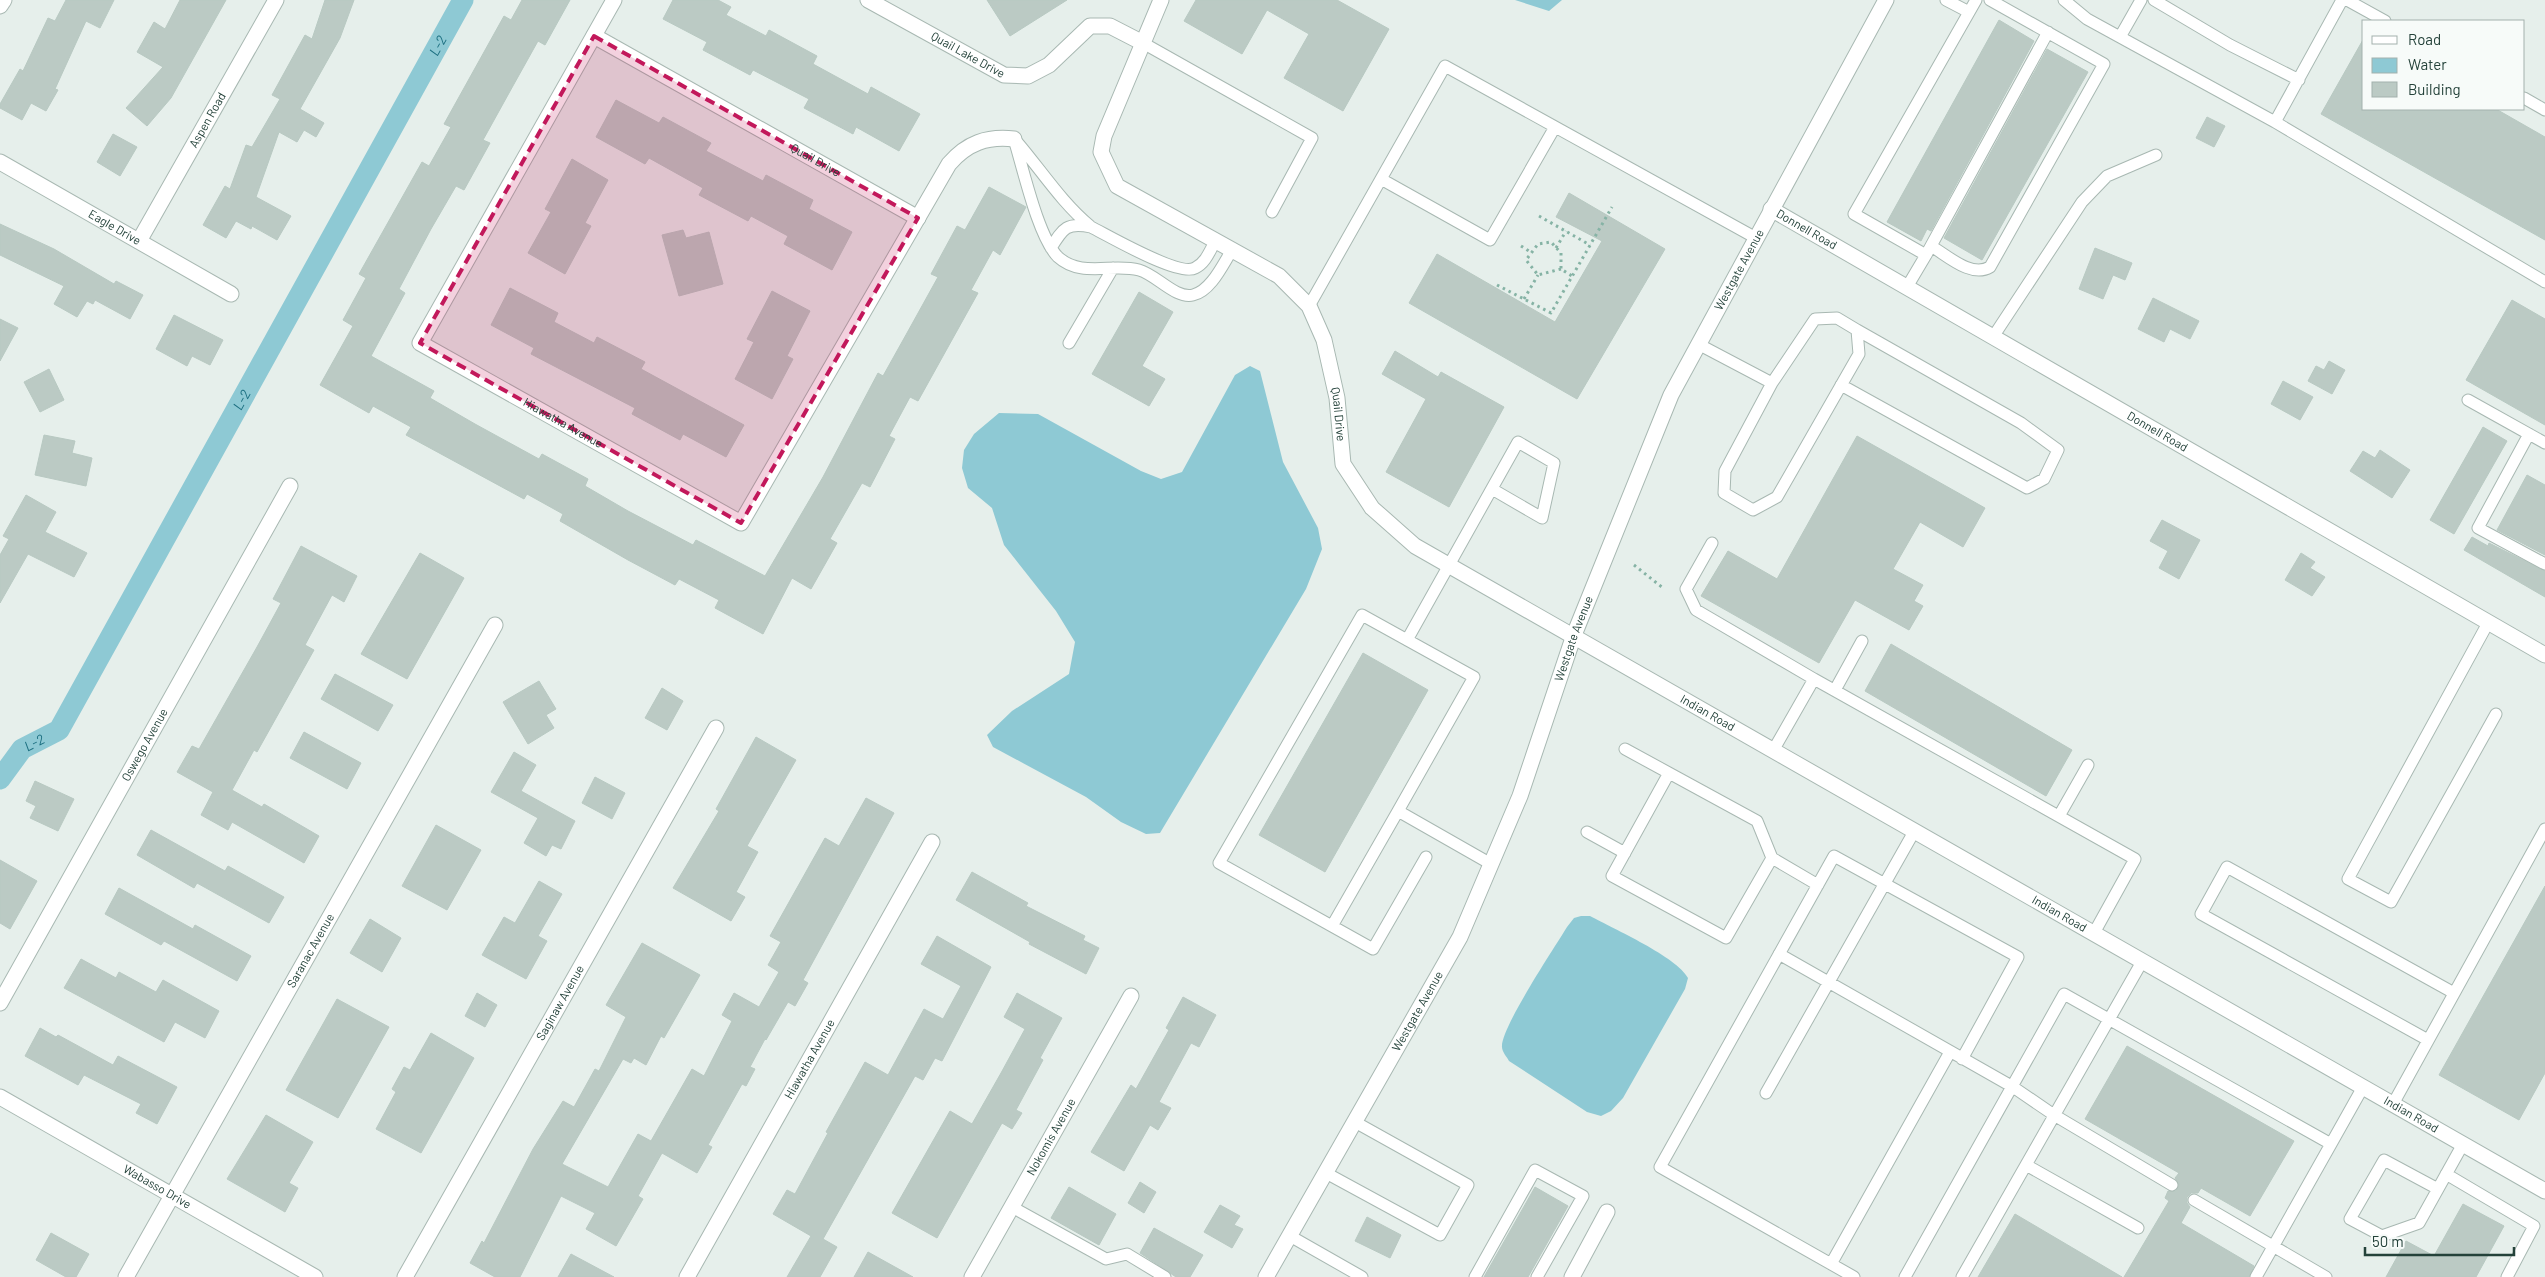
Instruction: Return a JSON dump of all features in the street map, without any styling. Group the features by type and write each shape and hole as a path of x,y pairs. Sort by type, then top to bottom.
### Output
{"street":[{"path":"0,6 4,0"},
{"name":"Aspen Road","path":"139,241 276,0"},
{"name":"Hiawatha Avenue","path":"614,0 420,342 741,523 918,218"},
{"name":"Quail Lake Drive","path":"868,0 1004,75 1028,76 1049,65 1090,26 1110,26 1143,43"},
{"path":"1143,43 1161,0"},
{"name":"Westgate Avenue","path":"1266,1277 1460,937 1520,796 1574,634 1671,395 1886,0"},
{"name":"Quail Drive","path":"594,36 918,218"},
{"name":"Quail Drive","path":"1143,43 1102,144 1101,152 1117,186 1279,276 1309,306 1324,340 1337,398 1343,464 1372,508 1415,546 1574,634"},
{"path":"918,218 949,164 958,153 984,140 999,137 1014,139"},
{"name":"Eagle Drive","path":"0,162 230,294"},
{"name":"Donnell Road","path":"1771,209 2545,655"},
{"name":"Oswego Avenue","path":"0,1003 290,486"},
{"name":"Saranac Avenue","path":"126,1277 496,625"},
{"name":"Indian Road","path":"1574,634 2545,1191"},
{"name":"Saginaw Avenue","path":"405,1277 716,728"},
{"name":"Hiawatha Avenue","path":"688,1277 932,842"},
{"name":"Nokomis Avenue","path":"972,1277 1131,996"},
{"name":"Wabasso Drive","path":"0,1097 315,1277"},
{"path":"1572,1277 1607,1212"}],"lane":[{"path":"1946,0 1969,12"},
{"path":"1976,0 1854,214 1929,251 1972,270 1983,272 1990,267 2104,64 1990,0"},
{"path":"2064,0 2087,19 2275,122 2545,282"},
{"path":"2120,37 2141,0"},
{"path":"2154,0 2230,45 2299,80"},
{"path":"2275,122 2342,0"},
{"path":"2346,0 2383,20"},
{"path":"1907,287 1929,251 2048,32"},
{"path":"1143,43 1312,138 1272,212"},
{"path":"1309,306 1445,66 1756,238"},
{"path":"2525,99 2545,110"},
{"path":"1381,179 1490,240 1555,126"},
{"path":"1014,139 1048,178 1072,211 1092,227 1171,266 1187,270 1194,269 1205,260 1216,240"},
{"path":"1014,139 1041,226 1051,248 1069,265 1082,269 1129,268 1144,272 1176,292 1192,295 1202,292 1232,250"},
{"path":"1993,337 2082,202 2107,176 2156,155"},
{"path":"1051,248 1063,230 1071,225 1092,227"},
{"path":"1069,343 1113,268"},
{"path":"1841,386 2027,488 2044,479 2058,450 2021,423 1837,318 1815,319 1772,384 1725,471 1724,493 1753,510 1777,497 1859,354 1857,330"},
{"path":"1698,344 1772,384"},
{"path":"2468,400 2545,443"},
{"path":"2529,434 2478,528 2545,564"},
{"path":"1407,640 1518,442 1554,463 1542,518 1492,489"},
{"path":"1712,543 1686,589 1696,610 1814,679 2135,858 2094,933"},
{"path":"1332,926 1474,677 1362,615 1219,863 1373,949 1426,857"},
{"path":"2488,622 2348,879 2391,902 2496,714"},
{"path":"1834,690 1862,641"},
{"path":"1774,750 1814,679"},
{"path":"1625,749 1757,821 1772,858 1818,885"},
{"path":"2059,816 2088,764"},
{"path":"1669,773 1612,876 1726,938 1772,858"},
{"path":"1398,811 1491,864"},
{"path":"2393,1104 2545,829"},
{"path":"1766,1093 1915,830"},
{"path":"1587,832 1625,853"},
{"path":"1854,1277 1660,1167 1834,856 2018,957 1962,1058"},
{"path":"2428,1040 2201,914 2227,867 2454,994"},
{"path":"1779,954 2013,1087 2054,1115 2172,1185"},
{"path":"1962,1277 2142,960"},
{"path":"1905,1277 2064,994 2331,1144"},
{"path":"1831,1264 1950,1052"},
{"path":"2256,1277 2363,1087"},
{"path":"1326,1173 1440,1236 1468,1185 1355,1122"},
{"path":"2438,1189 2384,1160 2350,1218 2382,1236 2419,1223 2438,1189 2446,1174 2463,1144"},
{"path":"2026,1165 2138,1228"},
{"path":"1475,1277 1535,1170 1583,1196 1537,1277"},
{"path":"2446,1174 2534,1226 2507,1277"},
{"path":"2194,1200 2326,1277"},
{"path":"1012,1207 1106,1259 1127,1254 1165,1277"},
{"path":"1290,1236 1362,1277"}],"path":[{"path":"1497,284 1551,313 1612,207"},
{"path":"1539,216 1590,245"},
{"path":"1556,248 1566,231"},
{"path":"1538,275 1526,260 1538,244 1551,242 1561,253 1561,269"},
{"path":"1521,246 1532,253"},
{"path":"1524,299 1538,275 1561,269 1572,276"},
{"path":"1634,565 1663,588"}],"highlighted area":[{"path":"594,36 918,218 741,523 420,343"}],"water":[{"path":"1515,0 1562,0 1549,11"},
{"path":"1250,366 1260,371 1283,462 1318,528 1322,549 1306,589 1160,833 1146,834 1121,822 1086,797 993,747 987,735 1012,711 1069,674 1075,642 1056,611 1004,545 992,508 968,488 962,468 964,450 974,434 999,413 1038,414 1141,471 1161,479 1182,472 1235,375"},
{"path":"1590,916 1644,944 1671,961 1688,978 1685,989 1623,1098 1611,1111 1601,1116 1587,1112 1509,1061 1502,1047 1510,1023 1529,988 1567,927 1574,918"}],"building":[{"path":"66,0 114,0 100,28 86,21 55,89 58,90 46,111 31,103 22,120 0,108 0,104 20,69 23,71 48,18 55,21"},
{"path":"180,0 226,0 171,98 147,126 126,108 163,67 137,52 154,22 165,29"},
{"path":"325,0 354,0 340,38 300,109 324,123 316,137 304,130 297,142 279,132 256,197 291,216 277,240 252,226 251,229 236,221 226,238 203,225 225,186 230,189 246,145 252,147 280,99 272,95 305,35 312,39"},
{"path":"522,0 570,0 545,45 538,41 514,84 483,140 490,143 464,190 456,186 431,229 399,289 405,293 371,356 434,391 430,398 475,424 539,459 542,454 588,479 585,486 628,511 693,545 696,540 765,576 823,477 878,373 883,376 938,277 931,274 957,226 965,230 989,187 1026,207 1000,255 993,250 971,290 978,293 918,401 910,397 889,436 895,439 870,487 862,483 830,539 837,543 811,589 792,578 763,634 715,608 719,600 679,579 675,585 628,560 560,521 563,514 527,494 524,499 406,435 411,427 373,406 369,413 320,385 353,326 343,320 366,278 359,274 422,162 429,166 451,127 444,124 504,16 511,20"},
{"path":"673,0 718,0 731,7 726,15 766,36 769,30 817,56 813,64 868,94 871,87 920,114 899,151 856,127 853,134 804,108 809,99 753,70 750,75 703,50 707,42 663,19"},
{"path":"987,0 1067,0 1010,36"},
{"path":"1196,0 1337,0 1389,29 1343,111 1284,78 1309,34 1267,10 1242,54 1184,21"},
{"path":"1999,20 2034,41 1931,231 1927,229 1921,241 1887,222"},
{"path":"2362,42 2362,110 2498,110 2545,137 2545,240 2321,114"},
{"path":"2047,49 2088,72 1982,260 1944,238"},
{"path":"616,100 659,123 663,117 711,143 706,151 763,181 766,175 813,200 809,209 852,232 832,270 784,244 788,236 751,216 748,221 699,195 703,188 649,158 645,164 596,137"},
{"path":"2207,117 2225,126 2214,147 2196,138"},
{"path":"113,134 137,147 120,176 97,162"},
{"path":"572,159 608,180 585,223 591,226 565,274 528,253 551,212 545,209"},
{"path":"1569,193 1665,249 1577,399 1409,303 1437,254 1555,322 1602,241 1556,217"},
{"path":"0,224 54,249 114,284 116,281 143,295 130,319 95,300 93,304 87,301 77,317 54,304 64,286 0,255"},
{"path":"683,230 686,238 709,232 723,284 679,296 662,235"},
{"path":"2095,248 2132,263 2125,280 2113,275 2103,299 2079,289"},
{"path":"510,288 558,313 554,322 594,343 597,337 645,362 641,369 744,425 726,457 683,434 680,440 632,414 635,408 531,354 534,348 491,325"},
{"path":"772,291 810,311 787,356 793,359 772,399 735,379 754,342 747,339"},
{"path":"1139,292 1173,312 1142,366 1165,379 1149,406 1092,374"},
{"path":"2153,298 2199,321 2190,339 2170,329 2164,342 2138,329"},
{"path":"2512,300 2545,319 2545,425 2466,380"},
{"path":"174,315 223,340 210,365 192,356 187,366 156,349"},
{"path":"0,319 18,328 0,361"},
{"path":"1395,351 1438,377 1441,372 1504,407 1449,507 1386,472 1426,399 1382,374"},
{"path":"2329,361 2345,370 2332,394 2308,381 2316,366 2324,370"},
{"path":"49,369 64,400 40,412 24,382"},
{"path":"2283,381 2313,397 2300,420 2271,404"},
{"path":"2483,427 2507,441 2454,534 2430,520"},
{"path":"44,435 75,441 72,453 92,458 86,486 35,475"},
{"path":"1857,436 1985,508 1963,547 1920,522 1893,569 1923,585 1914,601 1923,606 1909,630 1855,600 1819,663 1701,596 1728,551 1777,579"},
{"path":"2380,450 2410,470 2392,498 2350,471 2363,451 2375,458"},
{"path":"2527,475 2545,485 2545,555 2497,530"},
{"path":"26,495 56,512 45,532 87,553 74,577 28,554 0,603 0,555 9,539 3,536"},
{"path":"2162,520 2200,540 2179,579 2159,568 2168,551 2150,541"},
{"path":"2472,537 2488,546 2489,543 2545,571 2545,597 2464,550"},
{"path":"301,546 357,576 344,602 332,595 305,645 314,650 257,752 254,750 232,790 262,807 264,804 319,836 304,863 232,822 228,830 201,815 213,792 177,772 192,746 199,749 257,647 281,603 273,599"},
{"path":"420,553 464,578 407,679 361,654"},
{"path":"2301,553 2315,562 2310,568 2325,577 2312,596 2285,580"},
{"path":"1891,644 2072,750 2046,796 1865,691"},
{"path":"1363,653 1428,690 1325,872 1259,835"},
{"path":"335,674 393,705 378,731 321,699"},
{"path":"539,681 556,709 546,715 554,728 528,744 503,702"},
{"path":"662,688 683,701 667,730 645,718"},
{"path":"304,732 361,763 347,789 290,758"},
{"path":"756,737 796,760 747,846 758,852 736,892 745,897 731,921 673,888 719,811 716,809"},
{"path":"514,752 536,765 521,791 575,821 561,849 552,845 546,856 524,843 538,818 491,792"},
{"path":"595,777 625,793 612,819 582,803"},
{"path":"35,781 74,799 58,831 30,818 36,806 26,801"},
{"path":"866,798 894,813 803,980 808,983 795,1006 788,1002 765,1039 750,1067 755,1069 746,1086 742,1084 708,1145 712,1147 697,1173 662,1153 638,1196 643,1199 616,1246 586,1229 595,1213 561,1196 520,1277 495,1277 470,1263 482,1241 484,1243 533,1149 563,1101 574,1107 595,1069 599,1071 626,1017 606,1005 642,943 700,975 664,1038 661,1036 646,1065 634,1058 631,1063 623,1059 562,1164 608,1187 638,1134 651,1141 692,1069 704,1076 732,1021 722,1015 734,993 759,1007 779,972 768,965 781,942 770,936 825,838 839,846"},
{"path":"436,825 481,850 447,910 402,886"},
{"path":"151,830 225,871 228,866 284,897 269,923 197,883 194,888 137,855"},
{"path":"0,860 37,881 10,929 0,923"},
{"path":"972,872 1028,903 1026,906 1085,936 1083,940 1099,948 1086,974 1029,944 1030,942 956,900"},
{"path":"539,881 562,894 538,936 547,941 526,979 482,955 504,917 515,923"},
{"path":"2545,886 2545,1073 2519,1120 2439,1075"},
{"path":"119,888 193,929 195,925 251,956 237,981 164,941 161,945 105,914"},
{"path":"370,919 401,938 382,972 350,953"},
{"path":"937,936 991,967 942,1061 935,1058 923,1080 915,1076 823,1239 837,1247 820,1277 787,1277 811,1236 773,1214 787,1190 795,1194 828,1133 826,1132 865,1062 888,1075 924,1009 943,1019 961,986 921,964"},
{"path":"81,959 116,978 119,972 156,992 163,980 219,1011 205,1038 175,1022 164,1042 64,988"},
{"path":"477,993 497,1005 485,1027 465,1016"},
{"path":"1017,993 1062,1018 1040,1058 1043,1060 1016,1110 1022,1113 1012,1129 1002,1123 937,1238 892,1213 950,1111 972,1124 1001,1073 1025,1029 1004,1017"},
{"path":"1183,997 1216,1015 1199,1047 1191,1043 1159,1102 1171,1108 1158,1130 1150,1125 1124,1171 1091,1152 1131,1085 1136,1089 1169,1030 1166,1028"},
{"path":"337,999 389,1027 338,1118 286,1090"},
{"path":"40,1028 56,1037 58,1035 113,1065 118,1056 177,1087 157,1124 136,1113 141,1104 84,1075 78,1085 25,1056"},
{"path":"431,1033 474,1058 421,1153 376,1129 396,1092 392,1089 404,1067 410,1070"},
{"path":"2127,1046 2294,1141 2250,1216 2201,1188 2198,1193 2191,1193 2187,1197 2187,1203 2190,1207 2181,1223 2254,1266 2249,1277 2124,1277 2169,1201 2165,1198 2168,1191 2176,1191 2179,1185 2175,1178 2179,1173 2085,1119"},
{"path":"266,1115 313,1142 289,1183 298,1188 285,1212 227,1179"},
{"path":"1140,1182 1156,1192 1144,1213 1128,1203"},
{"path":"1069,1187 1116,1214 1099,1245 1051,1218"},
{"path":"1535,1187 1568,1206 1528,1277 1484,1277"},
{"path":"2463,1204 2504,1226 2476,1277 2386,1277 2406,1241 2434,1256"},
{"path":"1220,1205 1240,1216 1234,1225 1243,1229 1232,1248 1204,1232"},
{"path":"2015,1214 2122,1277 1978,1277"},
{"path":"1367,1217 1401,1235 1390,1258 1355,1241"},
{"path":"1154,1228 1203,1255 1190,1277 1176,1277 1140,1253"},
{"path":"51,1233 89,1254 76,1277 66,1277 36,1260"},
{"path":"868,1252 913,1277 854,1277"},
{"path":"571,1254 614,1277 558,1277"}],"waterway":[{"name":"L-2","path":"0,779 22,749 59,730 463,0"}]}
